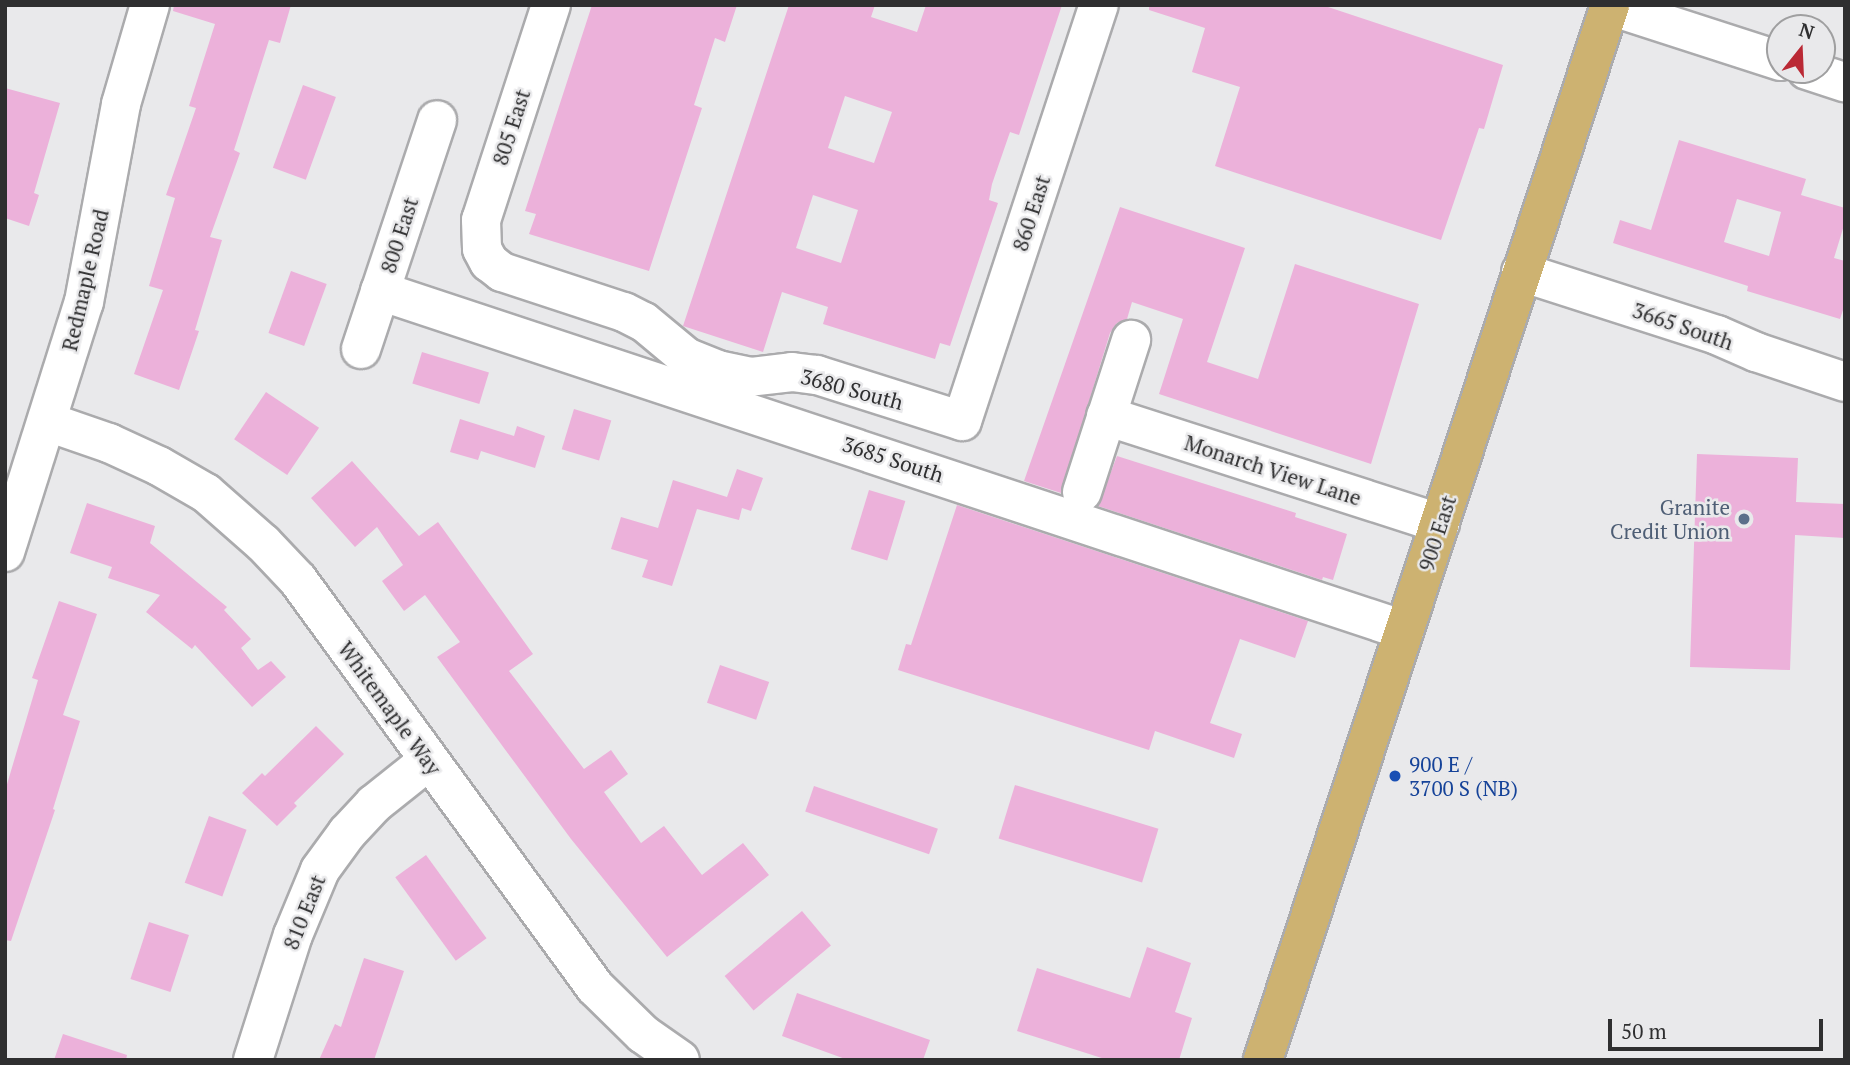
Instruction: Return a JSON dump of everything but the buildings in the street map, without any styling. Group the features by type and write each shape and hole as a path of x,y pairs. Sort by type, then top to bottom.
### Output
{"main road":[{"name":"900 East","path":"1263,1060 1610,6"}],"street":[{"name":"Redmaple Road","path":"5,552 84,302 121,104 150,5"},
{"name":"805 East","path":"482,249 479,231 484,209 551,5"},
{"name":"860 East","path":"962,421 1099,5"},
{"path":"1610,6 1766,56"},
{"name":"800 East","path":"361,349 437,120"},
{"name":"3680 South","path":"482,249 489,262 502,272 624,312 644,322 687,357 718,370 750,377 792,372 817,376 962,421"},
{"name":"3665 South","path":"1521,272 1717,335 1756,352 1845,382"},
{"name":"3685 South","path":"380,291 1303,594 1404,630"},
{"path":"1082,492 1131,340"},
{"name":"Monarch View Lane","path":"1107,415 1440,523"},
{"name":"Whitemaple Way","path":"48,422 109,443 159,466 206,494 262,542 298,580 595,987 643,1034 680,1060"},
{"name":"810 East","path":"253,1060 293,935 320,870 346,833 374,804 428,761"}],"place":[{"name":"Granite Credit Union","path":"1744,519"},
{"name":"900 E / 3700 S (NB)","path":"1395,776"}]}
